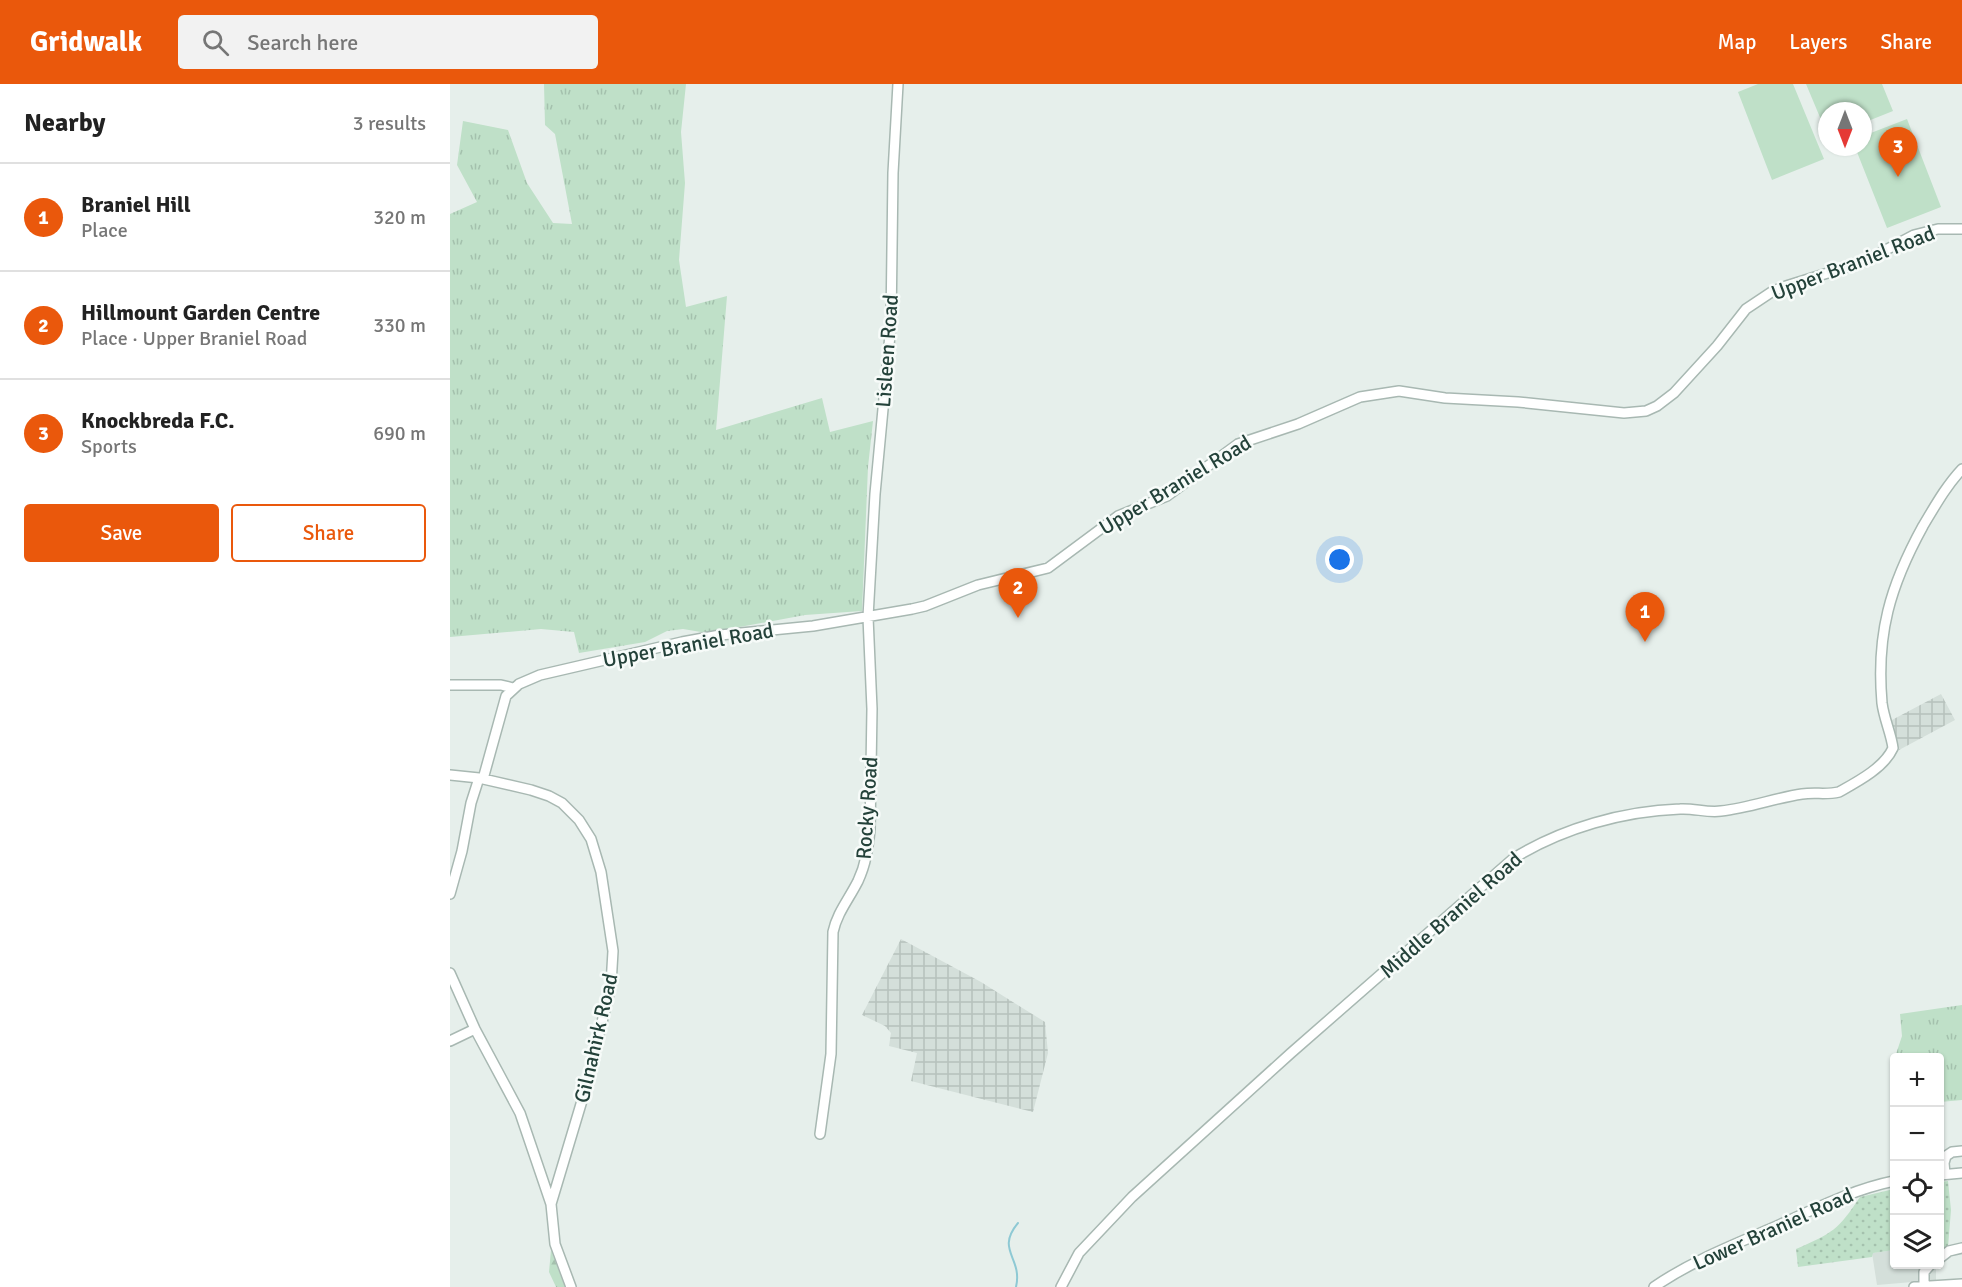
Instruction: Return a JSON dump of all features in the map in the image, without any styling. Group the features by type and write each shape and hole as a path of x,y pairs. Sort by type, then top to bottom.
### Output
{"street":[{"name":"Lisleen Road","path":"868,618 875,494 891,324 892,184 898,84"},
{"name":"Upper Braniel Road","path":"513,688 540,675 682,642 868,618 925,606 978,585 1048,568 1118,516 1167,496 1238,444 1298,424 1360,397 1399,391 1445,398 1500,400 1624,413 1646,411 1674,393 1717,346 1746,309 1773,291 1863,262 1914,235 1938,229 1962,229"},
{"name":"Middle Braniel Road","path":"1061,1287 1079,1253 1132,1197 1514,858 1586,825 1607,819 1682,808 1718,812 1748,808 1803,794 1839,792 1883,762 1893,748 1884,716 1881,683 1882,645 1888,604 1909,552 1938,500 1962,469"},
{"name":"Rocky Road","path":"820,1134 831,1054 833,932 838,914 863,870 868,849 872,709 868,618"},
{"path":"450,685 501,685 513,688 506,696 481,779 471,803 462,851 450,894"},
{"name":"Gilnahirk Road","path":"450,775 481,779 549,796 571,811 591,839 601,872 613,951 611,985 584,1094 551,1204 555,1244 571,1287"},
{"path":"450,973 520,1113 551,1204"},
{"path":"450,1041 476,1029"},
{"path":"1944,1163 1946,1156 1952,1152 1962,1151"},
{"path":"1944,1175 1962,1173"},
{"name":"Lower Braniel Road","path":"1654,1287 1700,1261 1839,1198 1890,1182"},
{"path":"1944,1255 1949,1251 1962,1248"},
{"path":"1927,1269 1919,1286 1962,1284"}],"shaded area":[{"path":"1941,694 1955,720 1899,750 1890,721"},
{"path":"901,939 981,982 1045,1022 1048,1053 1033,1112 911,1081 917,1053 889,1046 891,1033 885,1026 862,1015"},
{"path":"1890,1251 1890,1269 1936,1269 1936,1280 1877,1285 1872,1253"}],"green space":[{"path":"544,84 686,84 681,132 685,183 679,260 686,307 727,296 716,430 822,398 830,432 873,421 868,467 862,611 805,615 707,633 683,629 667,631 645,642 579,653 574,632 541,629 450,637 450,214 477,202 457,165 463,121 508,130 527,183 553,223 572,224 555,134 545,125"},
{"path":"1758,84 1793,84 1818,144 1818,156 1823,156 1824,159 1772,180 1738,92"},
{"path":"1806,84 1882,84 1893,111 1872,119 1872,102 1818,102 1818,113"},
{"path":"1907,119 1941,207 1887,228 1859,156 1872,156 1872,133"},
{"path":"1962,1005 1962,1100 1944,1102 1944,1053 1896,1053 1902,1036 1900,1014"},
{"path":"1948,1181 1951,1210 1948,1247 1944,1249 1944,1215 1944,1182"},
{"path":"1890,1190 1890,1251 1873,1253 1872,1257 1798,1267 1796,1249 1819,1239 1834,1229 1860,1197"},
{"path":"551,1250 565,1287 556,1287 549,1272"}],"waterway":[{"path":"1016,1287 1016,1268 1009,1241 1018,1223"}],"place":[{"name":"Knockbreda F.C.","path":"1898,177"},
{"name":"Hillmount Garden Centre","path":"1018,618"},
{"name":"Braniel Hill","path":"1645,642"}]}
